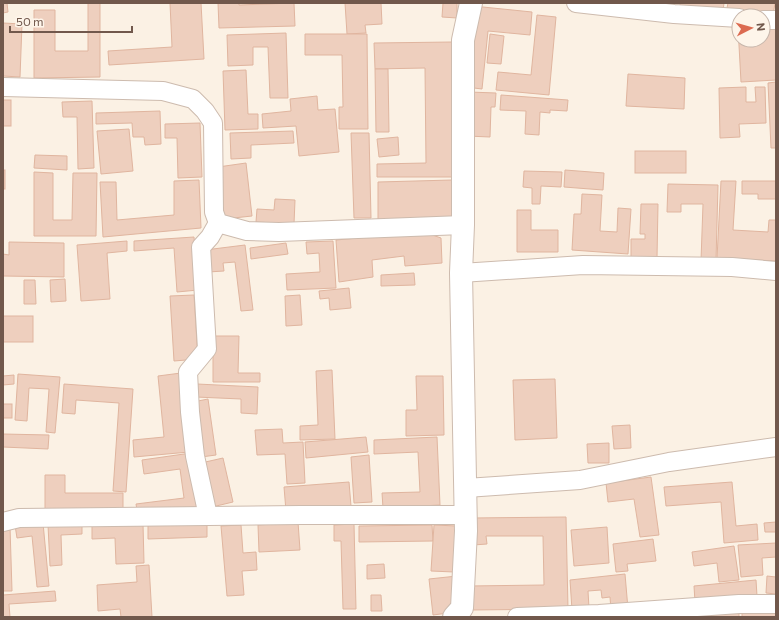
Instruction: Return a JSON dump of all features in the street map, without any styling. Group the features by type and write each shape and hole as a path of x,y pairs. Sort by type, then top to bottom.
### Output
{"street":[{"path":"454,617 462,608 466,515 461,273 463,225 463,40 471,3"},
{"path":"576,3 674,14 731,18"},
{"path":"3,87 163,91 194,99 213,123 214,212 218,223 210,237 201,247 207,349 188,372 190,412 196,456 208,516"},
{"path":"218,223 247,231 279,232 463,225"},
{"path":"461,273 583,265 732,267 776,271"},
{"path":"466,488 580,480 669,462 776,447"},
{"path":"3,522 19,518 466,515"},
{"path":"517,617 599,614 739,604 776,604"}],"building":[{"path":"3,3 7,3 8,12 3,13"},
{"path":"88,3 100,3 100,77 34,78 34,10 55,10 55,51 88,51"},
{"path":"170,3 201,3 204,59 109,65 108,51 172,47"},
{"path":"218,3 239,3 239,5 294,3 295,26 219,28"},
{"path":"345,3 381,3 382,24 365,25 366,33 347,34"},
{"path":"443,3 457,3 457,18 442,17"},
{"path":"680,3 724,3 723,11 680,6"},
{"path":"728,3 775,3 773,16 771,16 771,8 727,8"},
{"path":"473,6 532,12 530,35 488,31 482,89 466,87"},
{"path":"537,15 556,17 549,95 496,90 498,72 531,75"},
{"path":"3,23 22,24 20,77 3,76"},
{"path":"771,25 776,25 776,80 741,82 739,48 771,48"},
{"path":"286,33 288,98 270,98 268,47 253,47 253,65 228,66 227,35"},
{"path":"305,34 367,34 368,129 339,129 339,107 343,107 342,55 305,55"},
{"path":"490,34 504,36 501,64 487,63"},
{"path":"452,42 453,177 377,177 377,164 426,163 425,68 375,69 374,43"},
{"path":"375,69 388,69 389,132 376,132"},
{"path":"246,70 248,114 258,114 258,129 225,130 223,71"},
{"path":"628,74 685,78 684,109 626,106"},
{"path":"776,82 776,148 771,148 768,83"},
{"path":"746,87 746,102 756,102 755,87 765,87 766,123 739,124 740,137 720,138 719,88"},
{"path":"469,92 496,93 495,107 491,107 490,137 467,136"},
{"path":"501,95 568,100 567,111 550,110 550,113 540,112 539,135 525,134 526,111 500,110"},
{"path":"317,96 318,110 335,109 339,152 299,156 296,126 263,128 262,114 291,111 290,99"},
{"path":"3,100 11,100 11,126 3,126"},
{"path":"92,101 94,168 78,169 77,117 63,117 62,102"},
{"path":"160,111 161,144 145,145 144,137 133,137 132,123 96,124 96,113"},
{"path":"200,123 202,177 178,178 177,138 165,138 165,124"},
{"path":"129,129 133,171 101,174 97,131"},
{"path":"293,131 294,143 251,145 251,158 231,159 230,133"},
{"path":"351,133 369,133 371,218 354,218"},
{"path":"398,137 399,155 379,157 377,139"},
{"path":"635,151 686,151 686,173 635,173"},
{"path":"35,155 67,156 67,170 34,168"},
{"path":"246,163 252,216 224,219 218,167"},
{"path":"3,170 5,170 5,189 3,189"},
{"path":"565,170 604,173 603,190 564,187"},
{"path":"524,171 562,172 561,187 541,186 540,204 532,204 532,188 523,187"},
{"path":"34,172 53,173 53,220 72,220 73,173 97,173 96,236 34,236"},
{"path":"199,180 201,228 103,237 100,182 116,182 117,220 174,215 174,181"},
{"path":"452,180 453,221 378,223 378,182"},
{"path":"721,181 736,181 733,230 768,232 769,220 776,220 776,261 717,258"},
{"path":"742,181 776,181 776,199 758,199 758,194 742,194"},
{"path":"668,184 718,185 716,261 701,261 703,204 681,204 681,212 667,212"},
{"path":"582,194 602,195 600,231 617,232 618,208 631,209 628,254 572,250 574,214 581,214"},
{"path":"275,199 295,200 294,224 256,222 257,209 274,210"},
{"path":"641,204 658,204 657,258 631,258 631,239 645,239 645,234 640,234"},
{"path":"517,210 531,210 531,230 558,230 558,252 517,252"},
{"path":"424,232 441,238 442,263 405,266 404,256 372,260 373,277 339,282 336,240"},
{"path":"194,237 198,290 177,292 174,248 134,251 134,241"},
{"path":"127,241 127,251 107,253 110,299 81,301 77,245"},
{"path":"333,241 336,288 287,290 286,274 320,272 319,253 307,254 306,242"},
{"path":"9,242 64,243 64,277 3,276 3,254 9,255"},
{"path":"286,243 288,254 251,259 250,248"},
{"path":"245,245 253,310 241,311 235,262 223,263 224,271 208,272 205,250"},
{"path":"414,273 415,285 381,286 381,275"},
{"path":"65,279 66,301 51,302 50,280"},
{"path":"24,280 35,280 36,304 24,304"},
{"path":"349,288 351,308 330,310 329,298 320,299 319,291"},
{"path":"194,295 198,359 174,361 170,296"},
{"path":"300,295 302,325 286,326 285,296"},
{"path":"3,316 33,316 33,342 3,342"},
{"path":"213,336 239,336 238,373 260,373 260,382 213,382"},
{"path":"332,370 335,439 300,440 300,426 318,425 316,371"},
{"path":"181,373 189,452 134,457 133,440 164,437 158,376"},
{"path":"18,374 60,377 55,433 46,432 49,389 29,388 27,421 15,420"},
{"path":"14,375 14,384 3,385 3,376"},
{"path":"416,376 443,376 444,435 406,436 406,410 417,410"},
{"path":"555,379 557,438 515,440 513,380"},
{"path":"64,384 133,389 126,492 113,491 119,403 76,400 75,414 62,413"},
{"path":"197,384 258,387 257,414 241,413 241,399 196,397"},
{"path":"208,399 216,455 201,457 193,402"},
{"path":"3,404 12,404 12,418 3,418"},
{"path":"630,425 631,448 614,449 612,426"},
{"path":"282,429 283,443 303,442 305,483 287,484 285,454 257,455 255,430"},
{"path":"3,434 49,435 48,449 3,447"},
{"path":"366,437 368,452 306,458 305,442"},
{"path":"437,437 440,505 383,508 382,493 420,492 418,452 374,454 374,440"},
{"path":"609,443 609,463 588,463 587,444"},
{"path":"191,453 198,508 138,516 136,504 184,498 180,469 144,474 142,460"},
{"path":"369,455 372,502 354,503 351,457"},
{"path":"223,458 233,502 212,507 201,463"},
{"path":"45,475 65,475 65,493 123,493 123,514 45,514"},
{"path":"651,477 659,535 640,537 634,499 608,502 606,483"},
{"path":"349,482 351,506 286,511 284,487"},
{"path":"732,482 736,526 757,524 758,540 724,543 721,502 666,506 664,487"},
{"path":"566,517 568,609 470,610 469,586 544,585 543,536 486,536 487,544 473,545 472,518"},
{"path":"298,522 300,550 259,552 258,525"},
{"path":"776,522 776,532 765,532 764,523"},
{"path":"43,523 49,586 37,587 32,536 17,538 15,525"},
{"path":"82,524 82,534 61,535 62,565 50,566 48,525"},
{"path":"143,524 144,563 116,564 115,538 92,539 92,525"},
{"path":"207,524 207,537 148,539 148,525"},
{"path":"354,524 356,609 343,609 341,541 334,541 334,525"},
{"path":"241,525 243,553 256,552 257,570 242,571 244,595 227,596 221,526"},
{"path":"432,525 433,541 359,542 359,526"},
{"path":"434,525 457,526 454,572 431,571"},
{"path":"3,527 10,527 12,591 3,591"},
{"path":"607,527 609,563 574,566 571,530"},
{"path":"653,539 656,561 627,564 628,571 616,572 613,544"},
{"path":"776,543 776,557 762,558 763,575 741,577 738,545"},
{"path":"734,546 739,580 719,582 717,563 694,566 692,552"},
{"path":"384,564 385,578 367,579 367,565"},
{"path":"149,565 152,617 121,617 120,609 98,611 97,585 137,582 136,566"},
{"path":"625,574 628,609 611,610 610,597 602,598 601,590 588,591 589,608 572,610 570,580"},
{"path":"457,576 456,612 433,615 429,579"},
{"path":"767,576 776,577 776,594 766,593"},
{"path":"756,580 757,596 695,602 694,586"},
{"path":"55,591 56,601 9,604 10,617 3,617 3,595"},
{"path":"371,595 381,595 382,611 371,611"},
{"path":"742,610 776,610 776,617 742,617"},
{"path":"696,613 739,613 739,617 696,617"}]}
